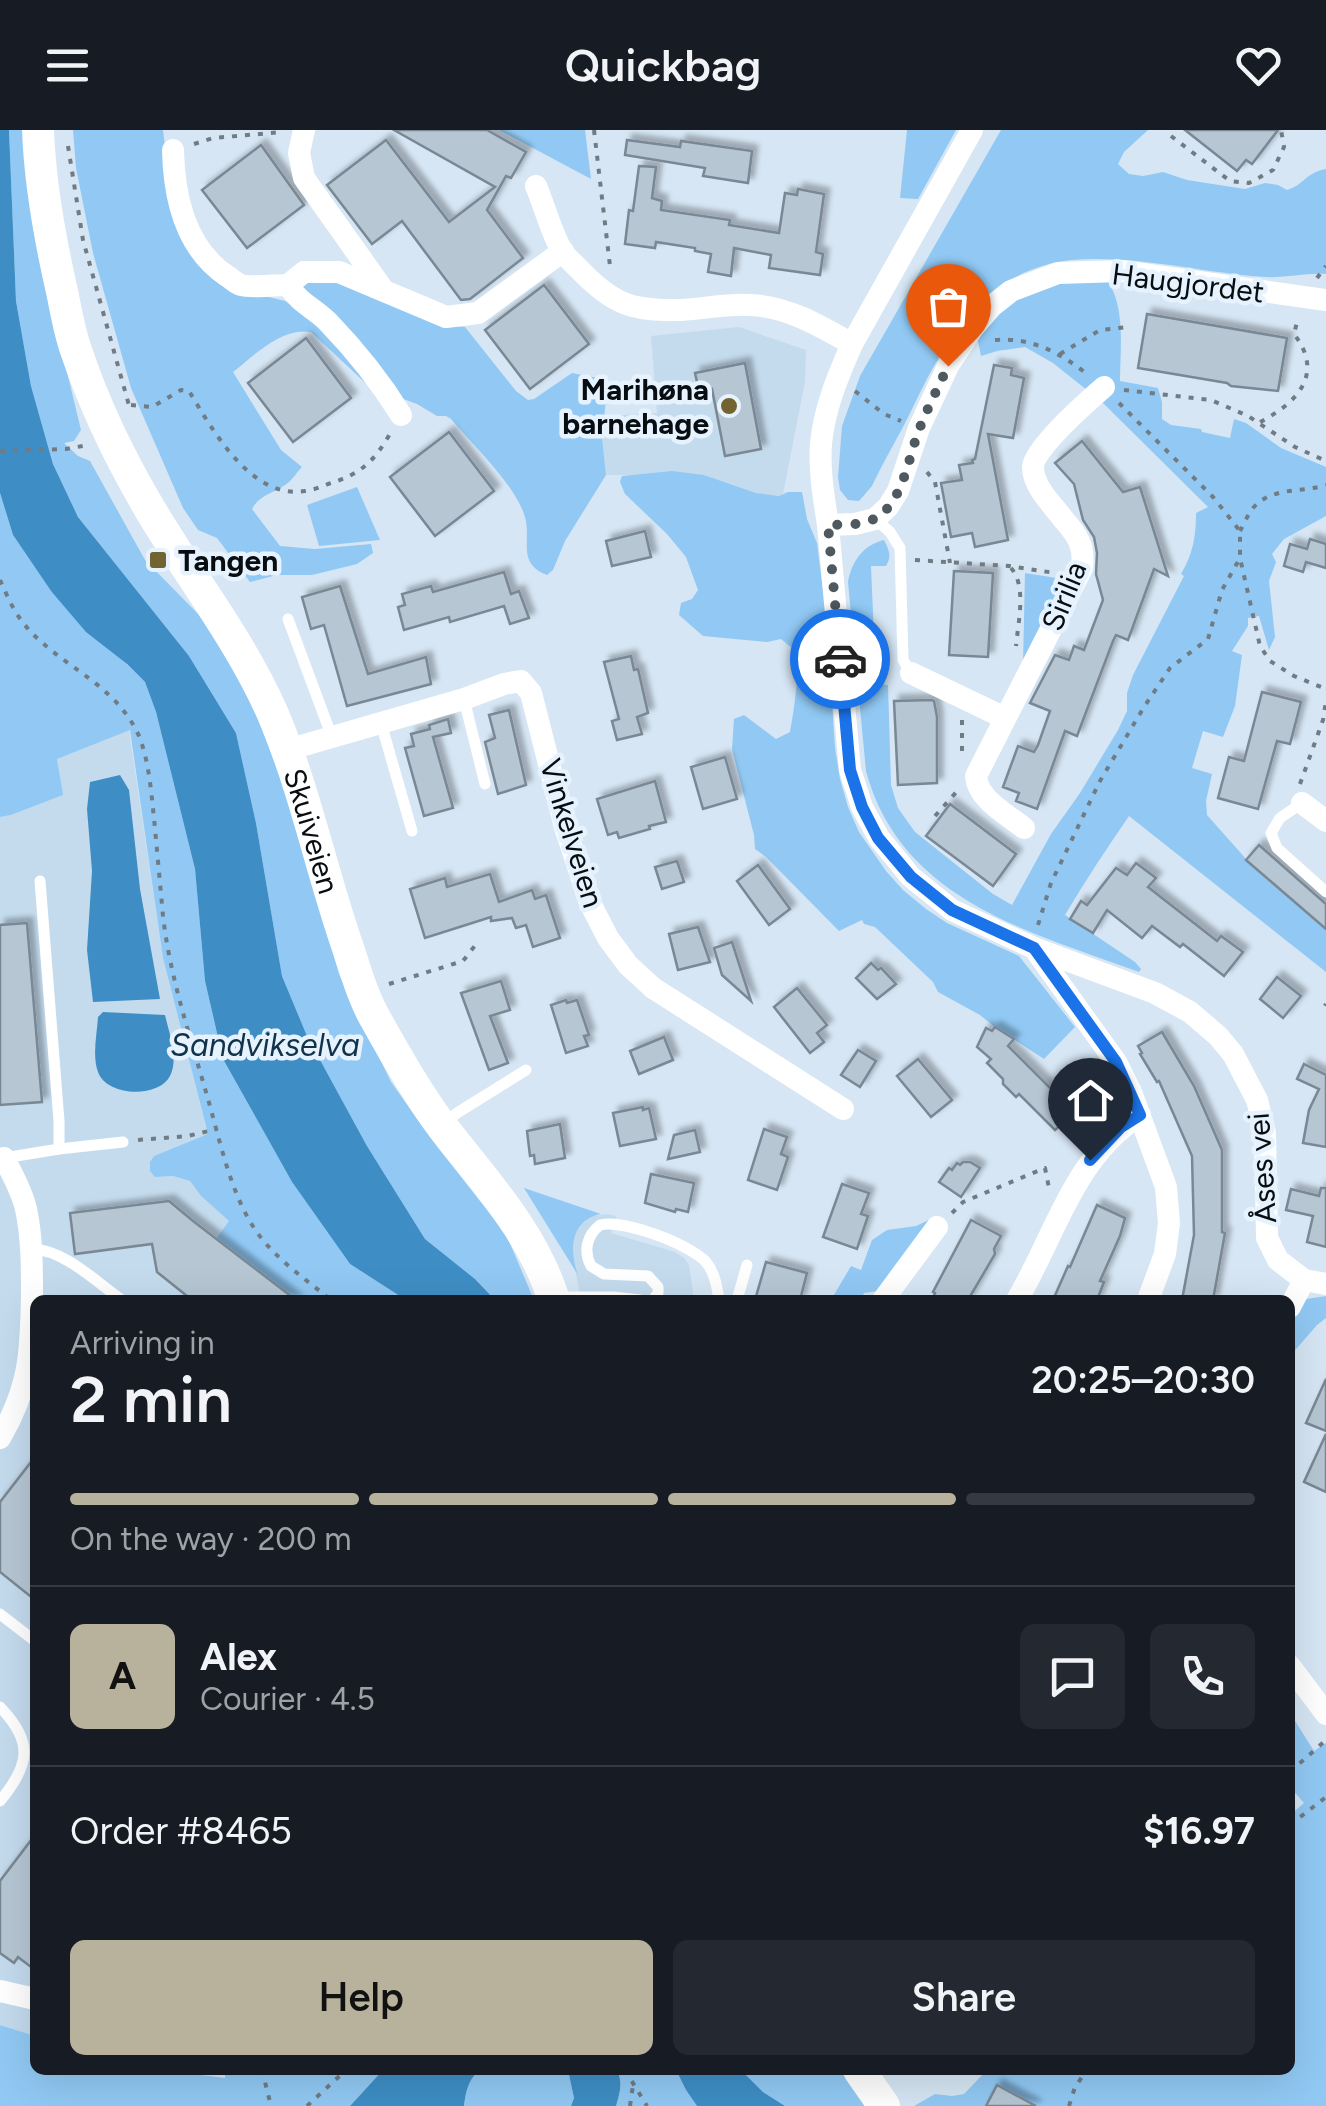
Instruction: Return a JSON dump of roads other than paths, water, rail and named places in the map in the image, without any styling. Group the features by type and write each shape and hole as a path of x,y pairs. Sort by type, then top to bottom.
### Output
{"main road":[{"name":"Skuiveien","path":"53,136 40,178 47,227 70,330 102,414 128,469 179,557 256,679 287,750 339,923 372,1013 442,1126 512,1215 552,1295"},
{"path":"862,2075 884,2106"}],"street":[{"path":"304,130 299,153 304,178 382,288"},
{"name":"Åses vei","path":"972,130 852,344 826,415 821,446 822,489 850,770 878,838 911,877 952,910 1034,948 1155,993 1190,1012 1225,1044 1257,1100 1265,1133 1267,1238 1278,1260 1315,1282"},
{"path":"173,150 180,211 194,240 212,266 240,285 288,285 304,272 338,272 446,317 478,313 562,251"},
{"path":"536,186 562,251 614,300 648,310 750,304 808,320 852,344"},
{"name":"Haugjordet","path":"875,518 898,491 948,366 973,328 1011,290 1058,273 1122,271 1314,299"},
{"path":"288,285 376,376 401,415"},
{"name":"Sirilia","path":"1024,828 984,795 976,785 976,776 1079,577 1083,549 1037,484 1032,466 1037,455 1078,409 1104,387"},
{"path":"828,525 875,518"},
{"path":"911,673 1005,718"},
{"name":"Vinkelveien","path":"287,750 521,682 531,693 590,904 628,965 654,988 843,1110"},
{"path":"1302,803 1326,822"},
{"path":"1034,948 1116,1062 1166,1186 1170,1222 1165,1254 1150,1295"},
{"path":"1021,1295 1090,1160 1121,1127 1140,1115"},
{"path":"2,1158 25,1205 32,1249 32,1295"},
{"path":"886,1295 938,1227"},
{"path":"1295,1302 1315,1282"},
{"path":"0,1438 29,1394"},
{"path":"1295,1673 1326,1714"},
{"path":"0,1991 30,1998"}],"lane":[{"path":"875,518 900,548 903,660 911,673"},
{"path":"288,620 332,737"},
{"path":"464,699 484,784"},
{"path":"381,723 412,831"},
{"path":"1302,803 1280,818 1271,833 1277,848 1326,892"},
{"path":"40,881 58,1150"},
{"path":"442,1126 526,1070"},
{"path":"2,1158 124,1142"},
{"path":"657,1295 658,1288 648,1276 604,1274 591,1266 586,1248 600,1225 616,1223 640,1230 701,1257 712,1272 719,1295"},
{"path":"32,1249 44,1249 69,1262 115,1295"},
{"path":"738,1295 747,1265"},
{"path":"0,1614 30,1637"},
{"path":"0,1707 20,1729 25,1750 23,1766 0,1801"}],"water":[{"name":"Sandvikselva","path":"0,130 9,130 16,301 31,386 53,464 78,517 189,656 236,733 282,976 307,1036 367,1146 425,1239 490,1295 398,1295 350,1264 292,1182 223,1059 205,981 195,869 145,682 86,632 51,591 13,535 0,493"},
{"path":"120,775 129,790 140,889 160,999 93,1002 87,950 92,871 87,809 90,782"},
{"path":"103,1012 165,1015 174,1061 164,1083 132,1092 103,1080 95,1052 98,1017"},
{"path":"378,2075 475,2075 464,2106 350,2106"},
{"path":"569,2075 618,2075 620,2092 616,2106 571,2106 574,2098"},
{"path":"678,2075 746,2075 785,2106 697,2106"}],"place":[{"name":"Marihøna barnehage","path":"729,406"},
{"name":"Tangen","path":"158,560"}]}
